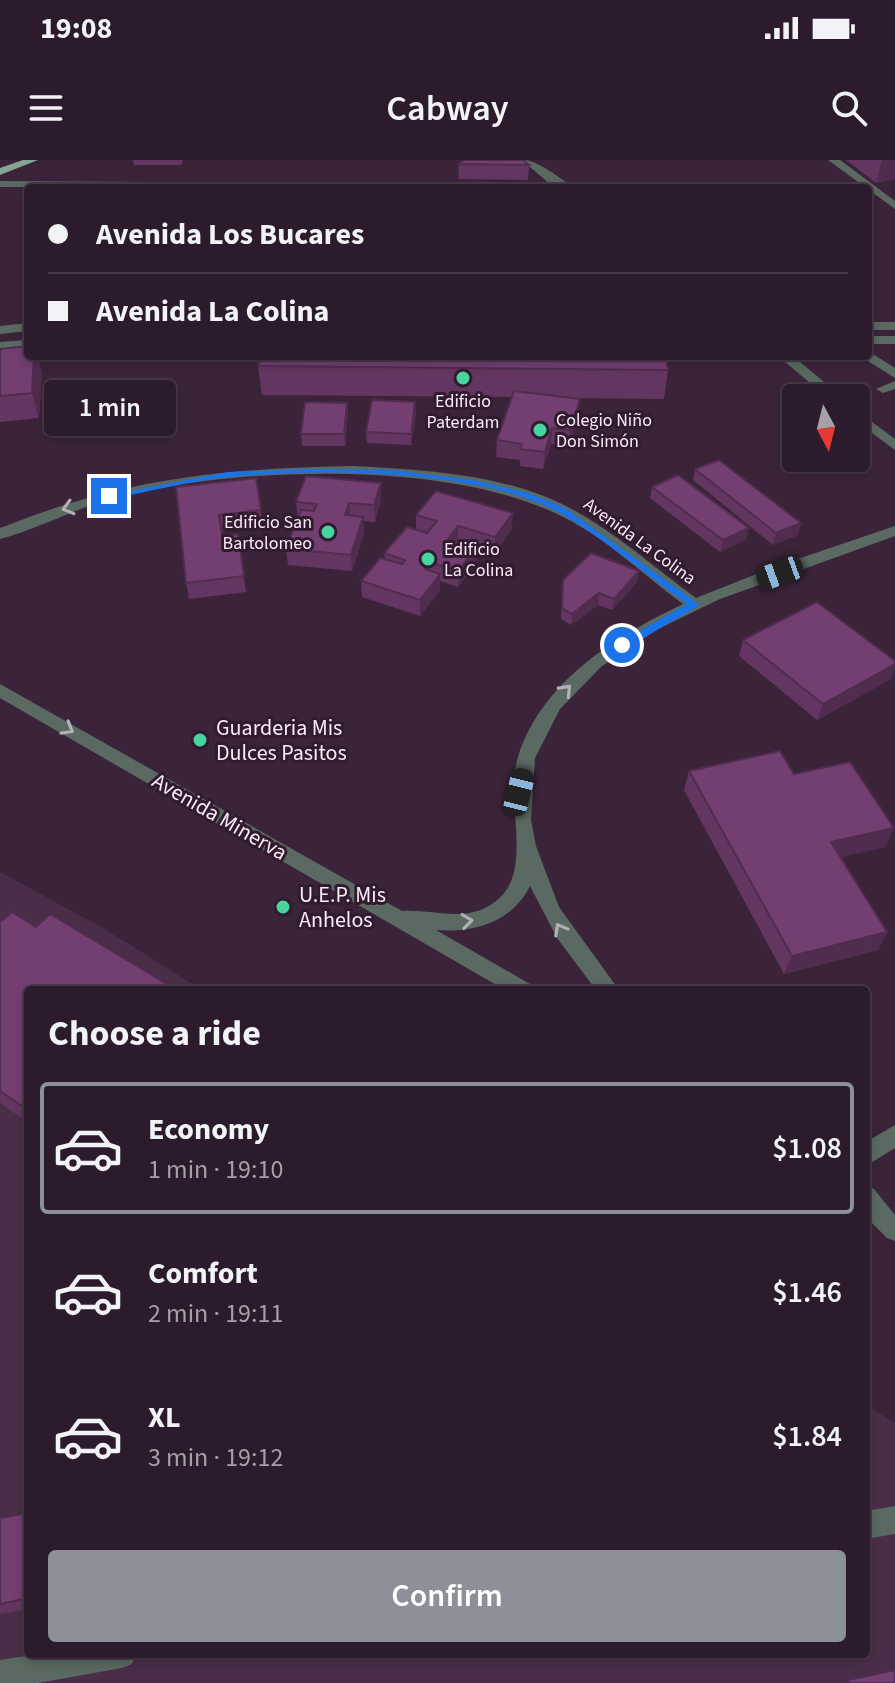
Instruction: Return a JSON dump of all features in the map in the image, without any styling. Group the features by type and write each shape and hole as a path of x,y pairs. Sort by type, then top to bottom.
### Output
{"main road":[{"path":"0,172 33,160"}],"street":[{"path":"527,160 557,184"},
{"path":"833,160 862,184"},
{"path":"0,184 24,184"},
{"path":"872,192 895,192"},
{"path":"872,192 895,206"},
{"path":"872,326 895,326"},
{"path":"0,330 24,327"},
{"path":"872,340 895,340"},
{"path":"0,346 24,344"},
{"path":"872,358 895,374"},
{"path":"790,360 819,384"},
{"path":"870,425 895,446"},
{"name":"Avenida La Colina","path":"0,534 56,511 135,488 228,474 391,472 473,483 525,495 562,510 694,605"},
{"path":"390,914 457,923 494,914 512,903 526,871 519,792 538,727 563,690 597,661 694,605 895,531"},
{"name":"Avenida Minerva","path":"0,690 516,986"},
{"path":"526,847 540,892 569,944 606,986"},
{"path":"870,1149 895,1135"},
{"path":"870,1203 895,1230"},
{"path":"870,1524 895,1520"},
{"path":"0,1675 99,1658"}],"shaded area":[{"path":"0,872 103,928 196,986 24,986 24,1658 870,1658 870,1407 895,1423 895,1683 0,1683"}],"building":[{"path":"464,160 523,160 529,165 459,164"},
{"path":"24,346 24,360 34,360 32,393 0,396 0,349"},
{"path":"259,360 667,360 668,370 258,366"},
{"name":"Colegio Niño Don Simón","path":"514,391 580,399 570,430 552,428 545,452 520,449 522,444 497,440"},
{"path":"372,400 415,402 411,434 366,432"},
{"path":"305,402 347,403 344,434 301,434"},
{"path":"719,460 801,523 776,533 695,469"},
{"path":"678,475 749,528 723,540 652,487"},
{"name":"Edificio San Bartolomeo","path":"306,476 381,483 374,505 349,503 345,515 363,517 351,555 286,549 301,510 314,511 317,504 296,502"},
{"path":"256,478 261,510 219,515 222,536 238,534 244,576 186,583 176,487"},
{"path":"436,491 513,513 495,537 458,526 448,539 476,547 458,571 430,562 425,569 440,574 420,600 361,581 380,558 402,564 405,560 384,553 407,527 427,533 437,521 416,515"},
{"path":"591,553 639,571 614,599 599,593 572,614 562,608 563,580"},
{"path":"817,602 895,661 895,664 823,704 743,640"},
{"path":"780,751 794,774 850,762 894,828 831,842 887,932 792,956 689,771"},
{"path":"12,912 36,927 50,914 170,986 24,986 24,1107 0,1091 0,922"},
{"path":"24,1514 24,1599 0,1604 0,1518"},
{"path":"895,1670 895,1683 849,1683 848,1680"}],"place":[{"name":"Edificio Paterdam","path":"463,378"},
{"name":"Colegio Niño Don Simón","path":"540,430"},
{"name":"Edificio San Bartolomeo","path":"328,532"},
{"name":"Edificio La Colina","path":"428,559"},
{"name":"Guarderia Mis Dulces Pasitos","path":"200,740"},
{"name":"U.E.P. Mis Anhelos","path":"283,907"}],"route":[{"path":"109,496 135,488 228,474 313,471 391,472 473,483 525,495 562,510 694,605 671,615 622,645"}]}
